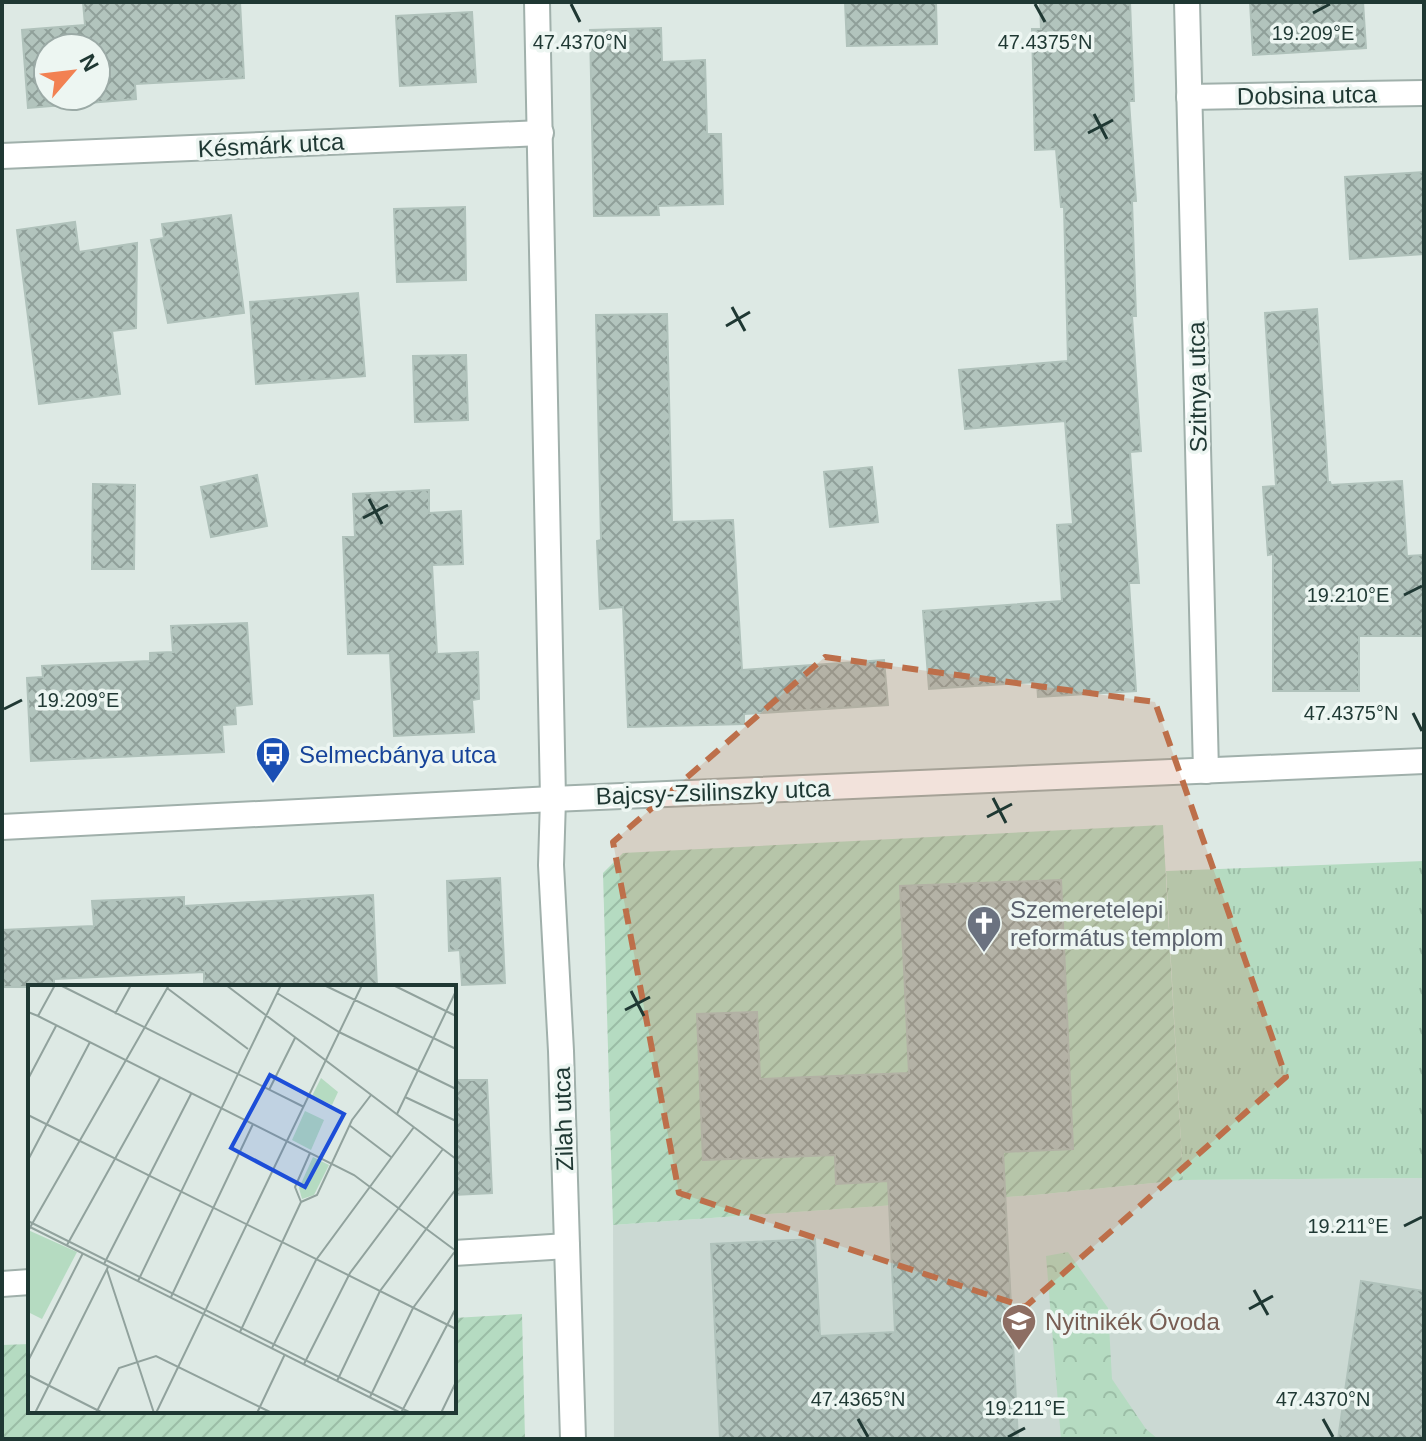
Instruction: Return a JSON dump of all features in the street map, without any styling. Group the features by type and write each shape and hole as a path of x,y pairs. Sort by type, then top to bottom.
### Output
{"street":[{"path":"537,2 553,799"},
{"name":"Szitnya utca","path":"1187,2 1206,771"},
{"name":"Dobsina utca","path":"1189,97 1424,93"},
{"name":"Késmárk utca","path":"2,156 541,133"},
{"name":"Bajcsy-Zsilinszky utca","path":"2,827 553,799 1424,761"},
{"name":"Zilah utca","path":"553,799 551,865 561,1051 573,1439"},
{"path":"456,1253 567,1246"},
{"path":"2,1284 28,1282"}],"highlighted area":[{"path":"825,657 1155,702 1286,1077 1025,1307 679,1193 613,842"}],"shaded area":[{"name":"Nyitnikék Óvoda","path":"1424,1178 1424,1439 614,1439 613,1225 1035,1195 1183,1180"}],"green space":[{"path":"1163,825 1183,1180 1035,1195 613,1225 603,873 623,853"},
{"path":"1424,861 1424,1178 1183,1180 1166,871"},
{"path":"1068,1252 1108,1308 1112,1379 1146,1429 1158,1439 1061,1439 1046,1256"},
{"path":"522,1314 525,1439 2,1439 2,1345 28,1344 28,1413 456,1413 456,1318"}],"building":[{"path":"83,2 240,2 244,78 135,84 136,99 112,101 112,32 32,32 32,108 28,108 22,30 85,25"},
{"path":"845,2 936,2 937,44 847,46"},
{"path":"1040,2 1130,2 1134,101 1129,101 1136,201 1132,201 1136,316 1132,316 1141,451 1130,452 1139,583 1129,583 1136,691 1038,697 1037,682 929,689 923,611 1062,601 1057,525 1073,524 1065,421 965,429 959,370 1068,361 1064,207 1061,207 1056,149 1035,150 1032,29 1041,29"},
{"path":"1250,2 1363,2 1366,48 1253,55"},
{"path":"472,12 476,82 400,86 396,16"},
{"path":"661,28 662,62 705,60 707,134 721,134 723,204 658,206 659,215 594,216 590,30"},
{"path":"1424,172 1424,254 1350,259 1345,177"},
{"path":"465,207 466,280 397,282 394,209"},
{"path":"231,215 244,313 168,323 151,240 164,238 162,224"},
{"path":"75,222 79,252 137,243 136,328 112,331 120,394 39,404 17,230"},
{"path":"358,293 365,376 256,384 250,302"},
{"path":"1317,309 1328,482 1331,485 1402,481 1407,556 1424,555 1424,636 1359,636 1359,691 1273,691 1273,554 1268,555 1263,487 1276,486 1265,313"},
{"path":"667,314 672,522 733,520 742,670 884,660 888,705 744,714 744,724 628,727 623,607 600,609 596,315"},
{"path":"466,355 468,420 415,422 413,356"},
{"path":"872,467 878,522 830,527 824,472"},
{"path":"257,475 267,526 211,537 201,487"},
{"path":"93,484 135,485 134,569 92,569"},
{"path":"429,490 429,513 461,511 463,564 432,565 437,654 478,652 479,699 472,700 474,732 394,736 390,653 348,654 343,537 355,537 353,494"},
{"path":"247,623 252,704 235,706 236,724 222,725 224,752 31,761 27,678 43,677 42,666 150,661 150,653 173,652 171,626"},
{"path":"500,878 505,983 462,985 460,950 449,951 447,881"},
{"path":"1061,880 1073,1149 1003,1152 1018,1439 720,1439 711,1244 815,1239 820,1336 895,1332 888,1181 836,1184 835,1155 703,1160 697,1014 757,1012 760,1079 909,1073 900,886"},
{"path":"373,895 377,985 204,985 204,972 54,979 54,985 2,987 2,930 94,926 92,901 184,897 184,906"},
{"path":"456,1080 487,1080 492,1193 456,1195"},
{"path":"1361,1281 1424,1291 1424,1439 1338,1439"}],"place":[{"name":"Selmecbánya utca","path":"273,785"},
{"name":"Szemeretelepi református templom","path":"984,954"},
{"name":"Nyitnikék Óvoda","path":"1019,1352"}]}
